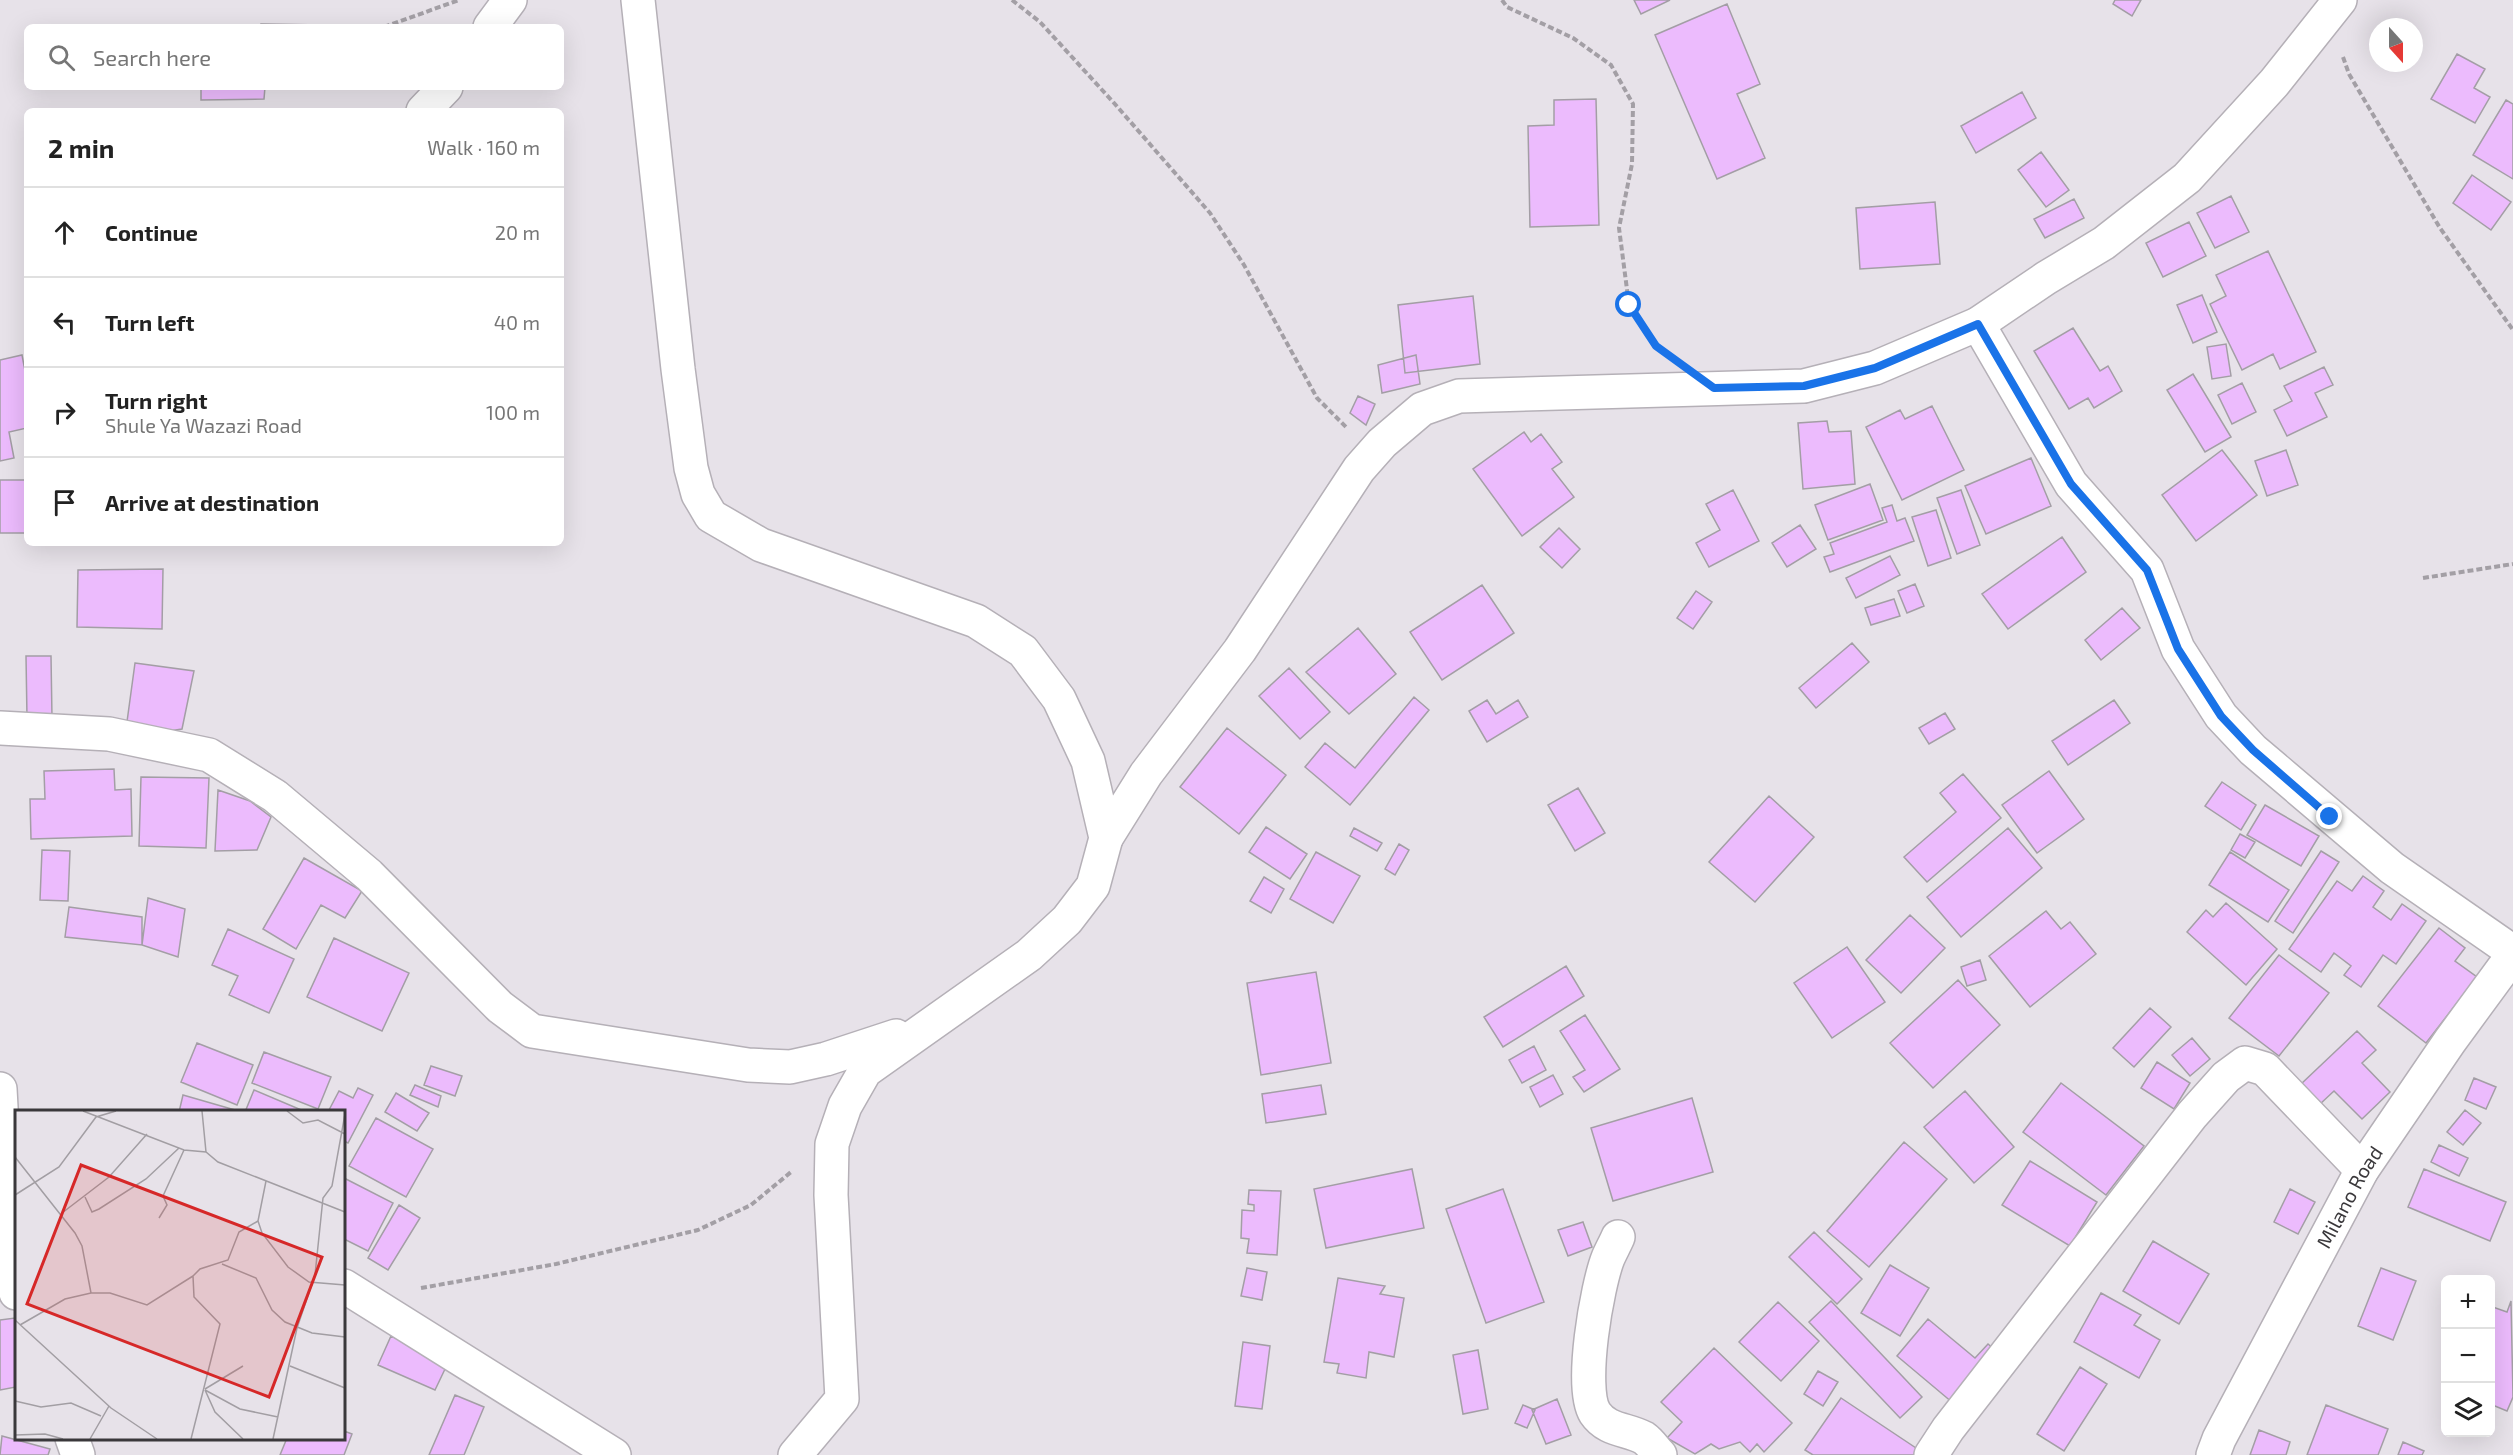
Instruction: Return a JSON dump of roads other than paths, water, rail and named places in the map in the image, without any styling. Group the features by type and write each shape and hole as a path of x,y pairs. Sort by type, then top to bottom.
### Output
{"street":[{"path":"492,24 510,0"},
{"path":"638,0 678,369 691,468 698,494 711,516 761,545 976,621 1023,651 1059,699 1088,761 1106,838"},
{"path":"795,1455 842,1399 831,1195 832,1144 845,1106 865,1071 1029,955 1067,920 1093,886 1106,838 1146,774 1240,650 1359,469 1382,443 1422,409 1460,396 1804,386 1875,368 1978,324 2046,278 2104,243 2187,178 2274,83 2338,2"},
{"path":"426,108 443,90"},
{"path":"1978,324 2071,484 2147,570 2178,649 2221,716 2253,750 2392,868 2513,954"},
{"path":"0,728 109,734 209,755 275,796 369,875 500,1007 532,1031 737,1064 790,1067 826,1059 923,1028"},
{"name":"Milano Road","path":"2213,1455 2225,1428 2362,1170 2513,954"},
{"path":"1931,1455 1948,1429 2192,1115 2226,1077 2245,1063 2265,1069 2362,1170"},
{"path":"0,1089 10,1271 15,1289"},
{"path":"1618,1237 1608,1259 1594,1322 1588,1367 1589,1388 1594,1413 1609,1426 1644,1438 1660,1455"},
{"path":"353,1292 614,1455"},
{"path":"73,1440 78,1455"}]}
